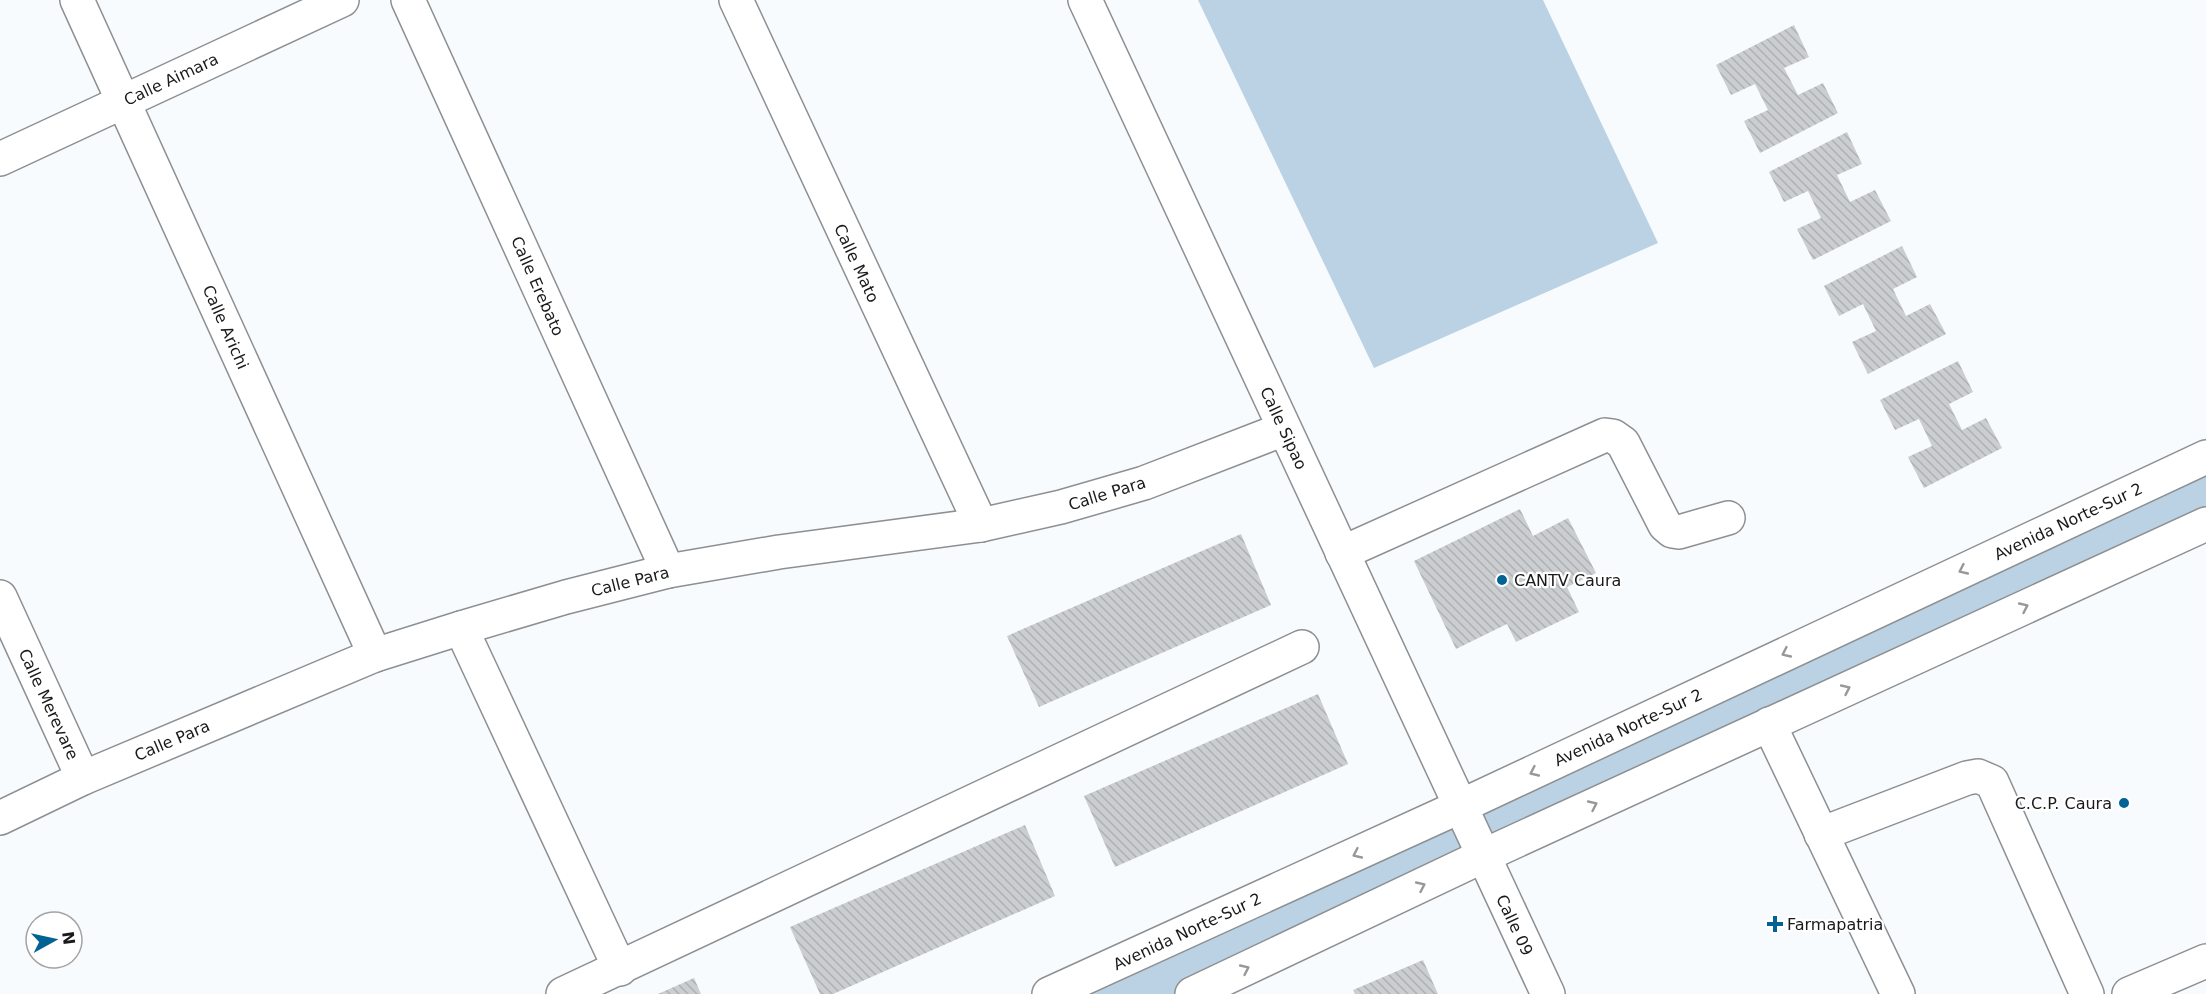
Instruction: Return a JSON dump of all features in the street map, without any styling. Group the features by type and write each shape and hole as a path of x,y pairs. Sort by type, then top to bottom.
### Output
{"street":[{"name":"Calle Arichi","path":"77,0 375,654"},
{"name":"Calle Aimara","path":"0,159 342,0"},
{"name":"Calle Erebato","path":"408,0 668,572"},
{"name":"Calle Mato","path":"736,0 981,525"},
{"name":"Calle Sipao","path":"1085,0 1483,856"},
{"name":"Calle Para","path":"0,818 83,778 375,654 566,597 668,572 779,552 981,525 1061,507 1144,483 1284,429"},
{"path":"1342,553 1605,435 1613,436 1623,443 1665,525 1672,531 1679,532 1728,518"},
{"name":"Avenida Norte-Sur 2","path":"1049,994 1459,807 2206,457"},
{"path":"1192,994 1483,856 2206,524"},
{"name":"Calle Merevare","path":"0,597 83,778"},
{"path":"461,628 620,969"},
{"path":"563,994 1302,647"},
{"path":"1769,724 1898,994"},
{"path":"1821,834 1967,778 1978,776 1992,782 2087,994"},
{"name":"Calle 09","path":"1483,856 1548,994"},
{"path":"2129,994 2206,961"}],"shaded area":[{"path":"1198,0 1543,0 1658,243 1374,368"},
{"path":"2206,457 2206,524 1192,994 1049,994"}],"building":[{"path":"1794,25 1809,57 1784,68 1798,95 1823,83 1838,113 1760,153 1744,121 1768,110 1755,84 1731,95 1716,65"},
{"path":"1847,132 1862,164 1837,175 1850,202 1875,190 1891,221 1813,260 1797,229 1821,218 1808,191 1784,202 1769,172"},
{"path":"1902,246 1917,277 1893,289 1906,316 1930,304 1946,334 1868,374 1852,342 1876,331 1863,304 1839,316 1824,286"},
{"path":"1958,361 1973,392 1949,404 1962,430 1986,418 2002,448 1924,488 1908,457 1932,446 1919,419 1895,430 1880,400"},
{"name":"CANTV Caura","path":"1520,509 1533,536 1568,518 1596,573 1567,587 1579,612 1516,642 1507,624 1456,649 1414,561"},
{"path":"1241,534 1271,605 1039,707 1007,636"},
{"path":"1318,694 1348,764 1115,867 1084,796"},
{"path":"1025,825 1055,896 833,994 820,994 790,927"},
{"path":"1423,960 1438,994 1355,994 1353,990"},
{"path":"694,978 701,994 658,994"}],"place":[{"name":"CANTV Caura","path":"1502,580"},
{"name":"C.C.P. Caura","path":"2124,803"},
{"name":"Farmapatria","path":"1775,924"}]}
